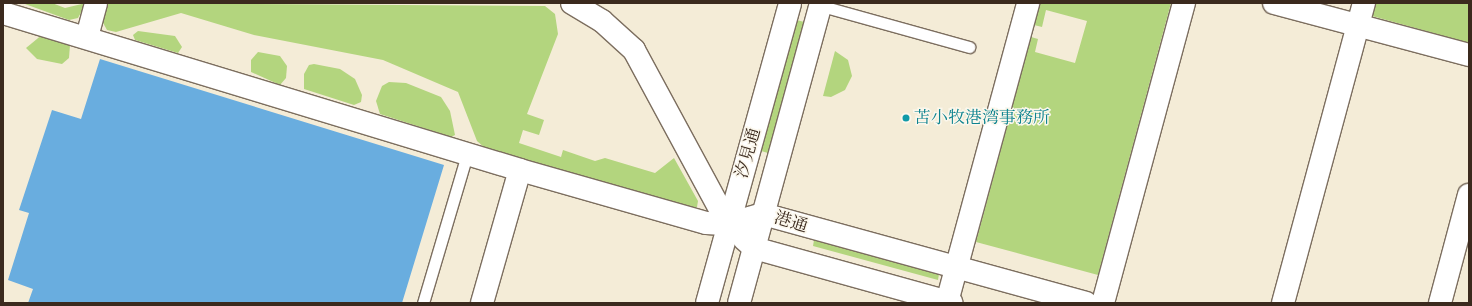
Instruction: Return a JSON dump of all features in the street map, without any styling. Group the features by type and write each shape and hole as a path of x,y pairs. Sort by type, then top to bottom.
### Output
{"street":[{"path":"86,38 96,3"},
{"path":"572,3 602,21 634,50 728,224"},
{"name":"汐見通","path":"706,303 790,3"},
{"path":"950,302 957,268 1028,3"},
{"path":"1103,303 1184,3"},
{"path":"1274,3 1469,55"},
{"path":"1283,303 1364,3"},
{"name":"汐見通","path":"739,303 817,4"},
{"path":"3,14 520,170 706,223 728,224"},
{"path":"482,303 520,170"},
{"path":"1440,303 1469,195"},
{"name":"港通","path":"728,224 763,214 1086,303"},
{"name":"港通","path":"728,224 754,248 950,302"}],"lane":[{"path":"817,4 970,47"},
{"path":"424,303 467,154"}],"green space":[{"path":"52,3 65,8 86,3 78,18 69,20 25,4"},
{"path":"107,3 545,6 555,14 558,34 527,114 544,120 539,135 523,130 519,143 561,157 563,150 595,161 605,158 655,173 674,158 698,201 697,207 691,209 485,148 477,141 458,92 383,60 254,35 181,13 116,32 107,30 102,21"},
{"path":"1039,3 1171,3 1098,275 976,242 1031,37 1038,39 1035,52 1075,63 1087,21 1046,10 1042,27 1034,25"},
{"path":"1375,3 1469,3 1469,43 1372,16"},
{"path":"797,20 804,22 768,153 761,151"},
{"path":"138,31 175,36 182,47 178,53 135,40 133,35"},
{"path":"43,34 70,45 69,58 62,64 37,59 26,48"},
{"path":"835,51 848,60 852,76 845,90 831,97 823,96"},
{"path":"258,52 280,56 287,66 286,78 280,85 251,72 251,60"},
{"path":"314,64 340,69 355,79 362,95 361,102 354,105 304,89 304,74 309,65"},
{"path":"389,82 406,83 441,97 450,111 455,135 451,137 380,114 376,101 382,86"},
{"path":"814,240 939,274 938,280 813,246"}],"water":[{"path":"100,59 444,165 402,303 28,303 33,289 8,280 29,213 19,210 52,110 81,119"}],"place":[{"name":"苫小牧港湾事務所","path":"906,118"}]}
